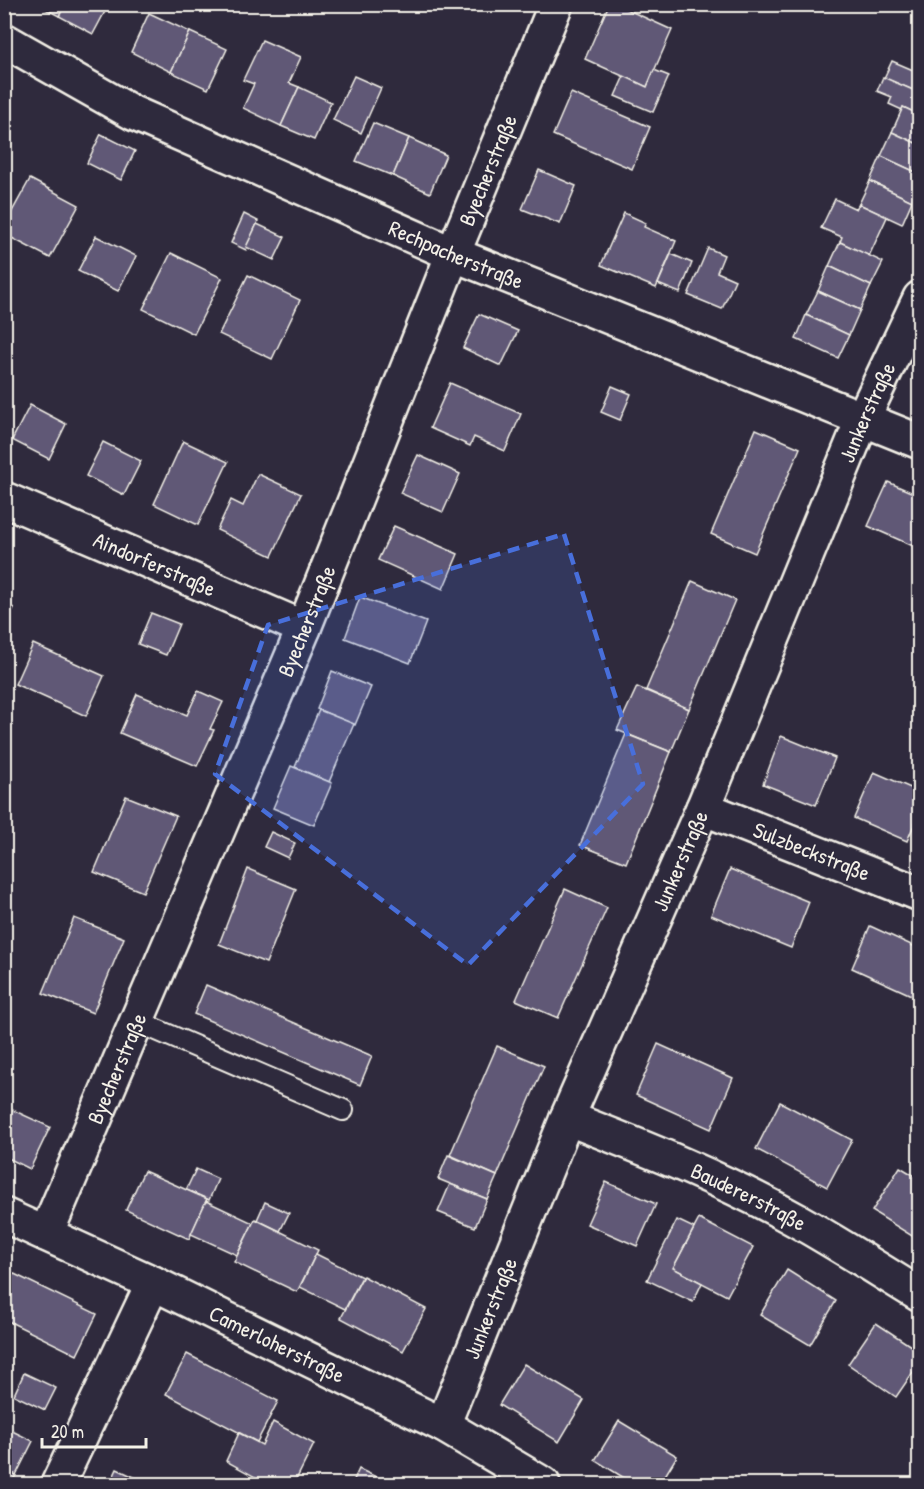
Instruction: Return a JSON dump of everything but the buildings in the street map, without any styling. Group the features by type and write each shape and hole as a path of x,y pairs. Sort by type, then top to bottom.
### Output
{"street":[{"name":"Byecherstraße","path":"46,1234 304,628 453,254 556,4"},
{"name":"Rechpacherstraße","path":"4,40 133,113 453,254 920,442"},
{"name":"Junkerstraße","path":"443,1425 567,1118 703,808 863,418 920,298"},
{"name":"Aindorferstraße","path":"4,499 304,628"},
{"name":"Sulzbeckstraße","path":"703,808 920,894"},
{"name":"Baudererstraße","path":"567,1118 678,1163 787,1215 920,1295"},
{"name":"Camerloherstraße","path":"4,1215 153,1283 443,1425 538,1483"},
{"path":"58,1485 153,1283"}],"lane":[{"path":"136,1021 343,1110"}],"highlighted area":[{"path":"564,534 643,784 468,965 215,774 268,625"}]}
